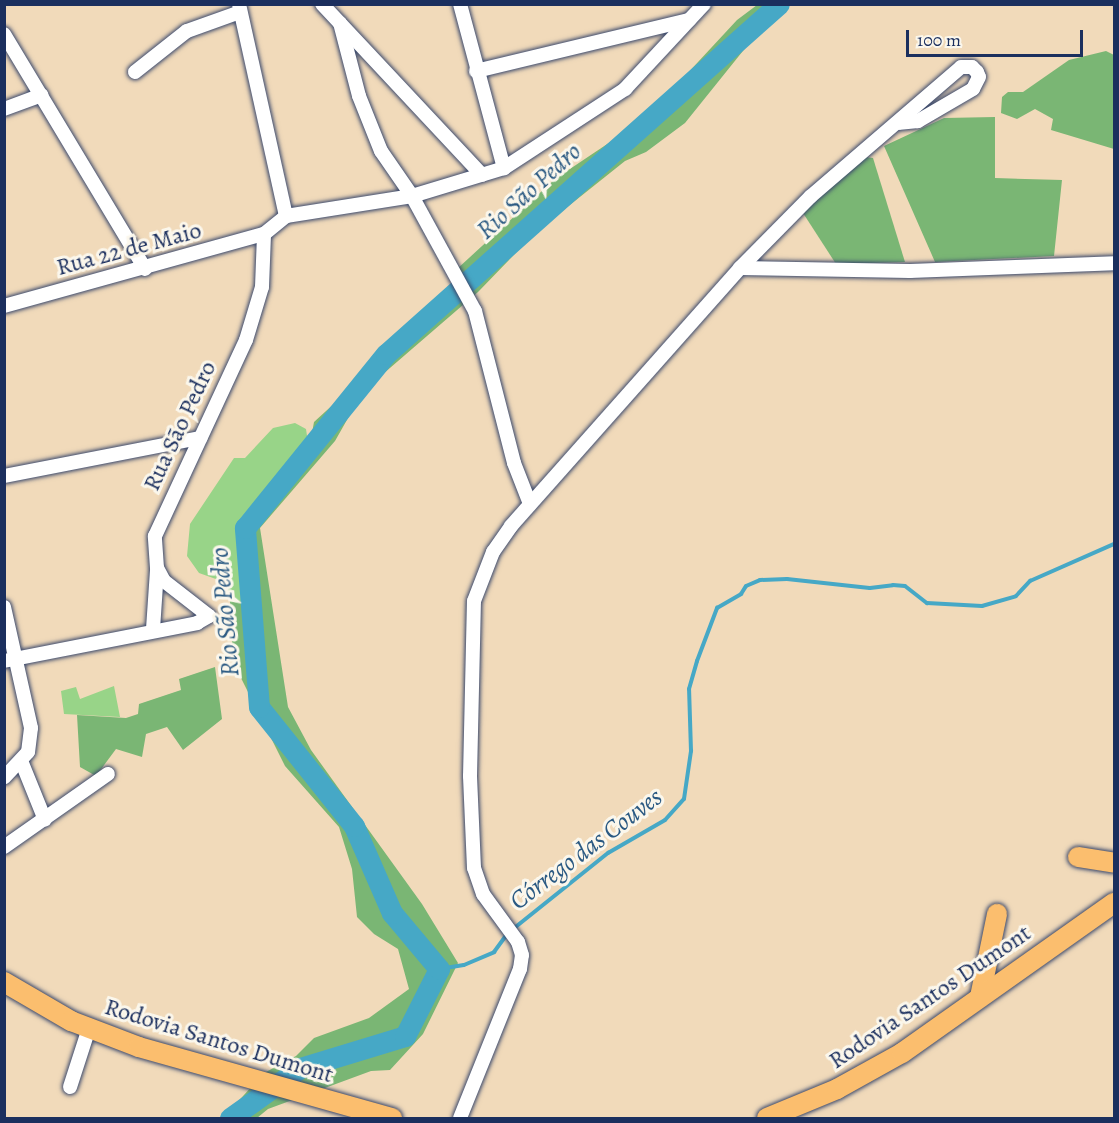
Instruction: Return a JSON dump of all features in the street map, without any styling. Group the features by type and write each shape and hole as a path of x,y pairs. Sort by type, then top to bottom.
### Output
{"highway":[{"path":"1078,857 1114,863"},
{"name":"Rodovia Santos Dumont","path":"767,1119 876,1068 1114,903"},
{"path":"980,998 997,914"},
{"name":"Rodovia Santos Dumont","path":"4,982 89,1028 228,1074 392,1119"}],"street":[{"path":"322,4 482,175"},
{"path":"460,4 504,168"},
{"path":"264,234 286,216 412,195 504,168 625,89 700,6"},
{"path":"135,72 187,31 239,8 286,216"},
{"path":"476,70 689,20"},
{"path":"340,23 359,96 381,151 412,195 475,311 514,463 530,504"},
{"path":"4,34 145,269"},
{"path":"460,1119 520,969 522,955 513,935 502,924 483,894 474,868 470,630 474,601 493,552 530,504 740,268 810,197 900,123 961,67 972,67 977,72 979,78 973,88 918,121 900,123"},
{"path":"4,109 42,95"},
{"name":"Rua 22 de Maio","path":"4,306 145,269 264,234"},
{"name":"Rua São Pedro","path":"153,629 157,568 155,536 246,340 262,287 264,234"},
{"path":"740,268 927,271 1114,263"},
{"path":"4,476 200,438"},
{"path":"11,660 153,629 197,623 209,616 179,595 157,568"},
{"path":"4,607 11,660 31,728 31,743 22,763 4,778"},
{"path":"22,763 45,820"},
{"path":"4,847 108,774"},
{"path":"70,1087 89,1028"}],"green space":[{"path":"757,5 791,5 775,11 685,123 646,152 625,161 536,232 478,292 383,374 356,404 335,441 260,528 288,707 311,750 422,904 458,963 423,1034 390,1070 371,1071 268,1109 257,1118 223,1118 264,1073 296,1056 314,1038 369,1018 409,989 398,949 374,934 357,917 352,869 339,827 285,766 239,674 231,637 230,602 251,601 245,528 309,449 314,422 467,282 457,269 555,179 646,118 737,20"},
{"path":"1106,51 1114,55 1114,149 1051,130 1053,119 1035,109 1017,119 1001,113 1002,97 1008,92 1023,92 1069,60"},
{"path":"995,117 995,178 1062,180 1054,256 935,262 884,146 944,118"},
{"path":"865,157 873,158 905,262 836,264 803,213"},
{"path":"295,423 306,429 309,449 245,528 251,601 230,602 227,583 199,573 187,556 190,524 234,458 245,458 273,428"},
{"path":"215,667 222,719 183,750 167,727 146,734 142,757 116,749 96,776 80,767 77,715 126,718 138,714 139,704 181,690 179,679"},
{"path":"114,686 120,717 64,714 61,691 76,687 80,699"}],"waterway":[{"name":"Rio São Pedro","path":"230,1118 300,1068 405,1036 439,969 392,913 354,826 259,707 245,528 386,354 779,4"},
{"name":"Córrego das Couves","path":"513,929 608,853 665,820 684,799 691,751 689,689 697,661 717,608 741,594 746,586 760,580 787,579 870,588 905,586 927,603 982,606 1016,596 1030,581 1114,544"},
{"name":"Córrego das Couves","path":"439,969 464,965 494,952 507,934"}]}
